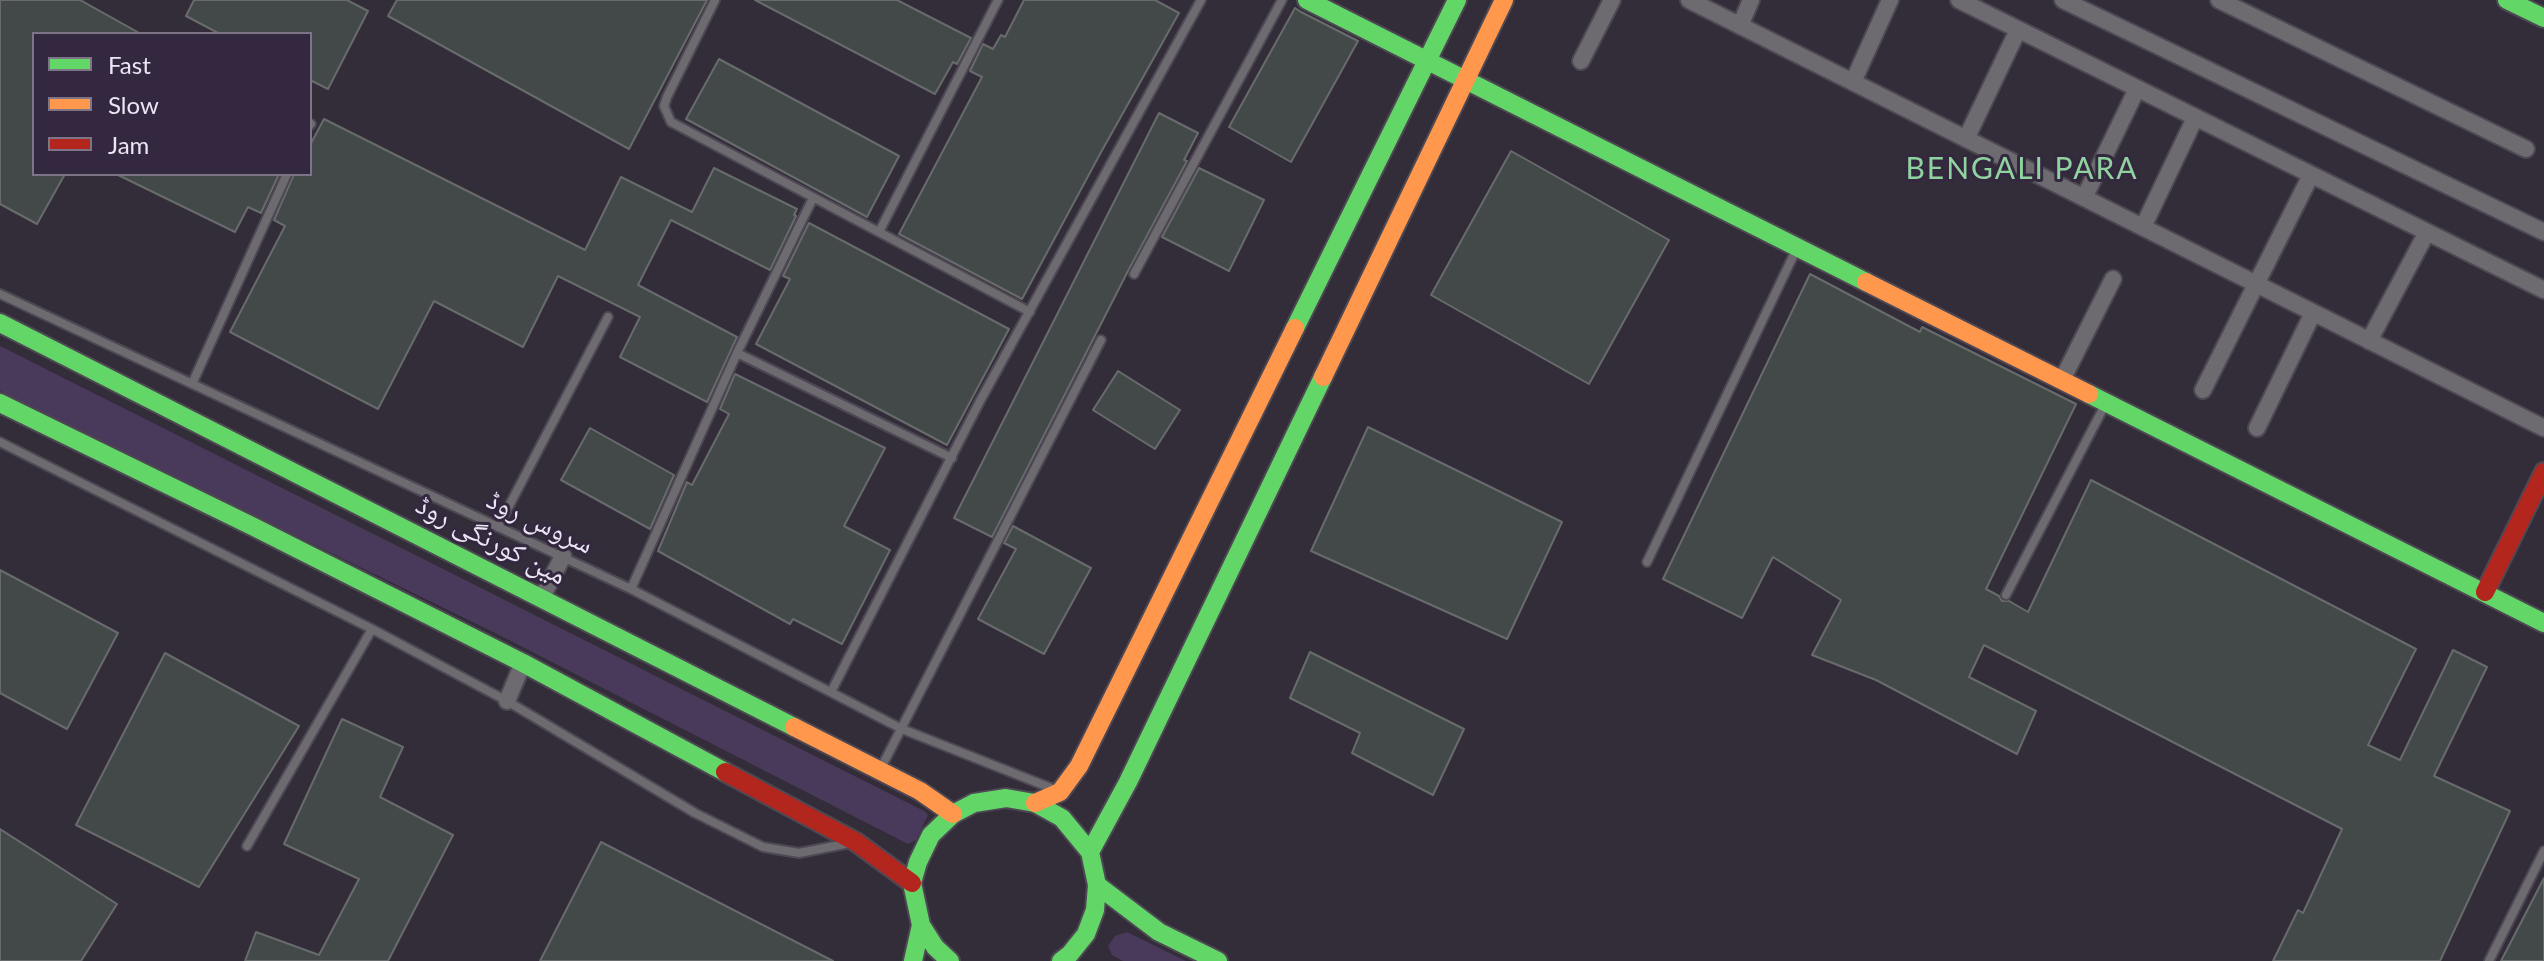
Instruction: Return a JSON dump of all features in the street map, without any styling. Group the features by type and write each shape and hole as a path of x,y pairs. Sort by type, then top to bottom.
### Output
{"street":[{"path":"1307,0 2544,623"},
{"path":"1035,803 1060,792 1079,766 1457,0"},
{"path":"1090,852 1128,782 1504,0"},
{"path":"1581,61 1612,0"},
{"path":"1689,0 2544,428"},
{"path":"1740,26 1751,0"},
{"path":"1853,82 1890,0"},
{"path":"1959,0 2544,290"},
{"path":"2063,0 2544,232"},
{"path":"2219,0 2526,149"},
{"path":"2511,1 2544,18"},
{"path":"1966,139 2018,30"},
{"path":"2084,198 2137,89"},
{"path":"2143,227 2195,118"},
{"path":"2203,390 2311,175"},
{"path":"2369,341 2427,232"},
{"path":"2062,380 2113,279"},
{"path":"2257,428 2313,313"},
{"name":"مین کورنگی روڈ","path":"0,323 880,770 920,791 953,814"},
{"path":"0,403 523,663 856,842 912,883"},
{"path":"2485,592 2544,472"},
{"path":"542,597 563,556"},
{"path":"507,701 523,663"},
{"path":"950,961 935,947 921,925 912,883 918,862 931,835 953,814 974,803 997,799 1035,803 1062,818 1090,852 1097,885 1095,910 1086,934 1061,961"},
{"path":"1097,885 1159,932 1218,961"},
{"path":"913,961 921,925"}],"lane":[{"path":"715,0 667,97 665,114 671,122 1030,312"},
{"path":"879,232 998,0"},
{"path":"831,692 1030,312 1201,0"},
{"path":"1134,274 1282,0"},
{"path":"192,384 286,176"},
{"path":"631,589 737,353 813,198"},
{"path":"1647,562 1797,247"},
{"name":"سروس روڈ","path":"0,294 563,556 902,729 1060,792"},
{"path":"498,527 608,317"},
{"path":"880,770 1101,340"},
{"path":"737,353 952,458"},
{"path":"2006,595 2107,402"},
{"path":"0,442 372,629 507,701 695,813 763,847 799,853 856,842"},
{"path":"247,846 372,629"},
{"path":"2489,961 2544,851"}],"shaded area":[{"path":"0,346 924,811 928,815 916,840 908,844 497,634 0,391"},
{"path":"1127,932 1186,961 1123,961 1112,955 1108,946 1115,936"}],"building":[{"path":"0,0 80,0 137,32 32,32 32,176 64,176 37,224 0,204"},
{"path":"194,0 347,0 368,11 328,89 312,81 312,32 216,32 186,16"},
{"path":"397,0 707,0 629,149 388,16"},
{"path":"755,0 897,0 971,38 935,94"},
{"path":"1024,0 1155,0 1179,13 1022,299 899,234 982,77 970,71 983,44 993,49 1001,35 1005,37"},
{"path":"1295,8 1358,41 1291,162 1229,127"},
{"path":"719,59 899,156 867,217 686,119"},
{"path":"1159,113 1198,133 1184,160 1187,161 992,537 954,518"},
{"path":"324,119 585,250 621,177 692,212 714,168 797,209 796,216 770,270 671,220 638,285 737,337 707,402 620,357 640,317 558,276 523,347 434,301 378,409 230,332 285,226 274,220 293,176 312,176 312,141"},
{"path":"1511,151 1669,240 1589,384 1431,295"},
{"path":"1199,168 1264,200 1229,271 1162,237"},
{"path":"120,176 278,176 261,213 248,207 235,232"},
{"path":"809,223 1009,329 947,445 756,344 790,279 783,276"},
{"path":"1810,274 1920,332 1922,327 2076,404 1986,589 2002,601 2009,601 2028,612 2091,480 2416,649 2368,745 2400,760 2453,650 2487,667 2434,776 2510,811 2440,961 2273,961 2298,910 2303,913 2342,829 1984,645 1969,677 2036,711 2017,754 1876,680 1812,655 1841,600 1773,557 1742,618 1663,579"},
{"path":"1118,371 1180,410 1155,449 1093,410"},
{"path":"735,374 885,448 844,526 890,550 842,644 793,619 790,624 658,551 687,482 692,485 729,414 720,409"},
{"path":"1368,427 1562,522 1507,639 1311,551"},
{"path":"590,428 674,475 650,529 561,480"},
{"path":"1013,526 1091,568 1044,654 978,619 1016,549 1004,543"},
{"path":"0,570 118,633 67,729 0,693"},
{"path":"1310,652 1464,729 1433,795 1352,753 1360,733 1290,698"},
{"path":"165,653 299,726 199,887 76,825"},
{"path":"342,719 403,747 380,797 453,835 388,961 245,961 256,932 319,955 359,879 284,844"},
{"path":"0,829 117,904 81,961 0,961"},
{"path":"601,842 833,961 540,961"},
{"path":"2544,878 2544,961 2501,961"}],"traffic: fast":[{"path":"1307,0 1866,282"},
{"path":"1295,328 1457,0"},
{"path":"2507,0 2544,18"},
{"path":"0,323 794,727"},
{"path":"1090,852 1128,782 1323,377"},
{"path":"2089,394 2544,623"},
{"path":"0,403 523,663 725,772"},
{"path":"950,961 935,947 921,925 912,883 918,862 931,835 953,814 974,803 1006,798 1035,803 1062,818 1090,852 1097,885 1095,910 1086,934 1061,961"},
{"path":"1097,885 1159,932 1218,961"},
{"path":"913,961 921,925"}],"traffic: slow":[{"path":"1323,377 1504,0"},
{"path":"1866,282 2089,394"},
{"path":"1035,803 1060,792 1079,766 1295,328"},
{"path":"794,727 920,791 953,814"}],"traffic: jam":[{"path":"2485,592 2544,472"},
{"path":"725,772 856,842 912,883"}],"district":[{"name":"BENGALI PARA","path":"2022,169"}]}
